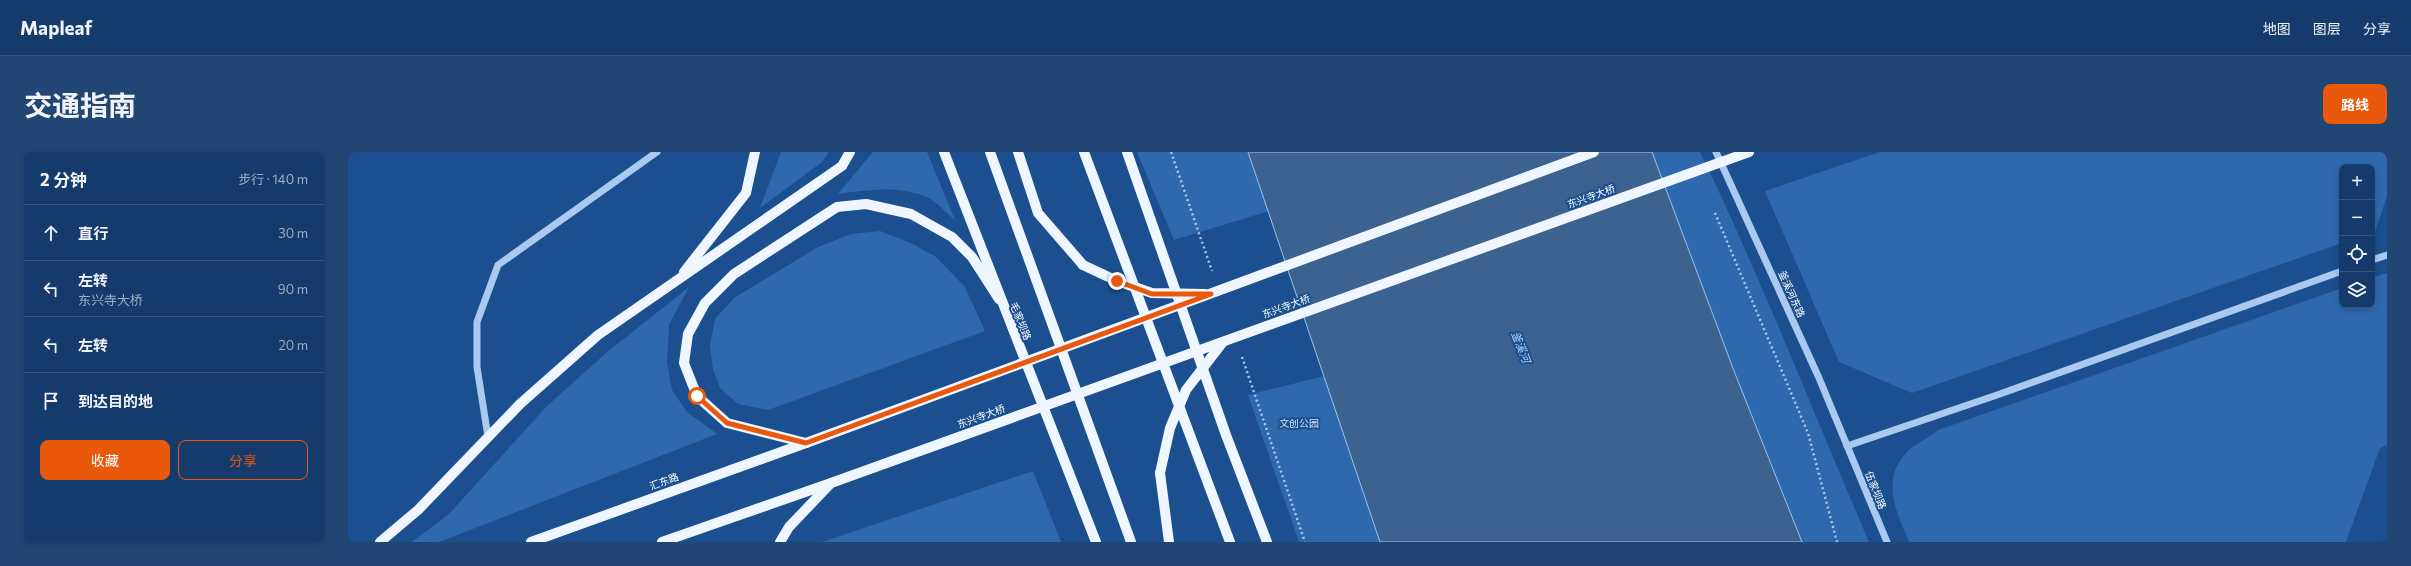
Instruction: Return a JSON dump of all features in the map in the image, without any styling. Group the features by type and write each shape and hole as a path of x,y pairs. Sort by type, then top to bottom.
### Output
{"main road":[{"path":"677,280 746,193 755,152"},
{"path":"380,542 418,510 520,404 598,335 842,166 850,152"},
{"name":"毛家坝路","path":"944,152 1000,299 1096,542"},
{"path":"990,152 1131,542"},
{"path":"1018,152 1038,213 1083,265 1117,281 1152,294 1211,294"},
{"path":"1084,152 1230,542"},
{"path":"1127,152 1226,435 1267,542"},
{"path":"1000,299 972,257 952,237 911,214 866,204 837,207 734,274 705,303 688,334 684,363 697,396 727,423 806,443 1594,152"},
{"name":"东兴寺大桥","path":"831,483 1750,152"},
{"path":"1169,542 1160,473 1170,428 1186,390 1224,341"},
{"name":"汇东路","path":"531,542 806,443"},
{"path":"662,542 831,483"},
{"path":"780,542 790,527 831,483"},
{"path":"1089,524 1092,542"}],"street":[{"path":"488,437 477,367 477,322 498,265 657,152"},
{"name":"釜溪河东路","path":"1716,152 1847,446"},
{"path":"2375,259 2387,255"},
{"path":"1847,446 1997,395 2339,272"},
{"name":"伍家坝路","path":"1847,446 1887,542"}],"path":[{"path":"1716,213 1808,433 1837,542"}],"green space":[{"path":"781,152 829,152 822,162 760,208"},
{"path":"873,152 927,152 955,220 929,198 906,191 861,191 838,194"},
{"path":"1137,152 1248,152 1269,211 1174,240"},
{"path":"1652,152 1700,152 1766,297 1869,542 1802,542 1734,371"},
{"path":"1880,152 2387,152 2387,196 2375,232 2375,164 2339,164 2339,244 1912,393 1839,362 1765,191"},
{"path":"880,231 911,243 936,257 965,287 985,331 768,410 738,404 720,388 713,370 710,345 715,319 734,298 818,247 851,234"},
{"path":"2387,274 2387,445 2380,448 2346,542 1909,542 1893,497 1892,486 1894,475 1898,464 1906,453 1938,430 2339,289 2339,308 2375,308 2375,277"},
{"path":"689,287 669,325 667,363 672,390 687,412 717,434 439,542 412,542 449,514 546,407 606,353"},
{"name":"文创公园","path":"1325,376 1381,542 1299,542 1248,395"},
{"path":"1033,471 1061,542 822,542"}],"water":[{"name":"釜溪河","path":"1248,152 1652,152 1734,371 1802,542 1380,542"}],"route":[{"path":"697,396 727,423 806,443 1211,294 1152,294 1117,281"}]}
